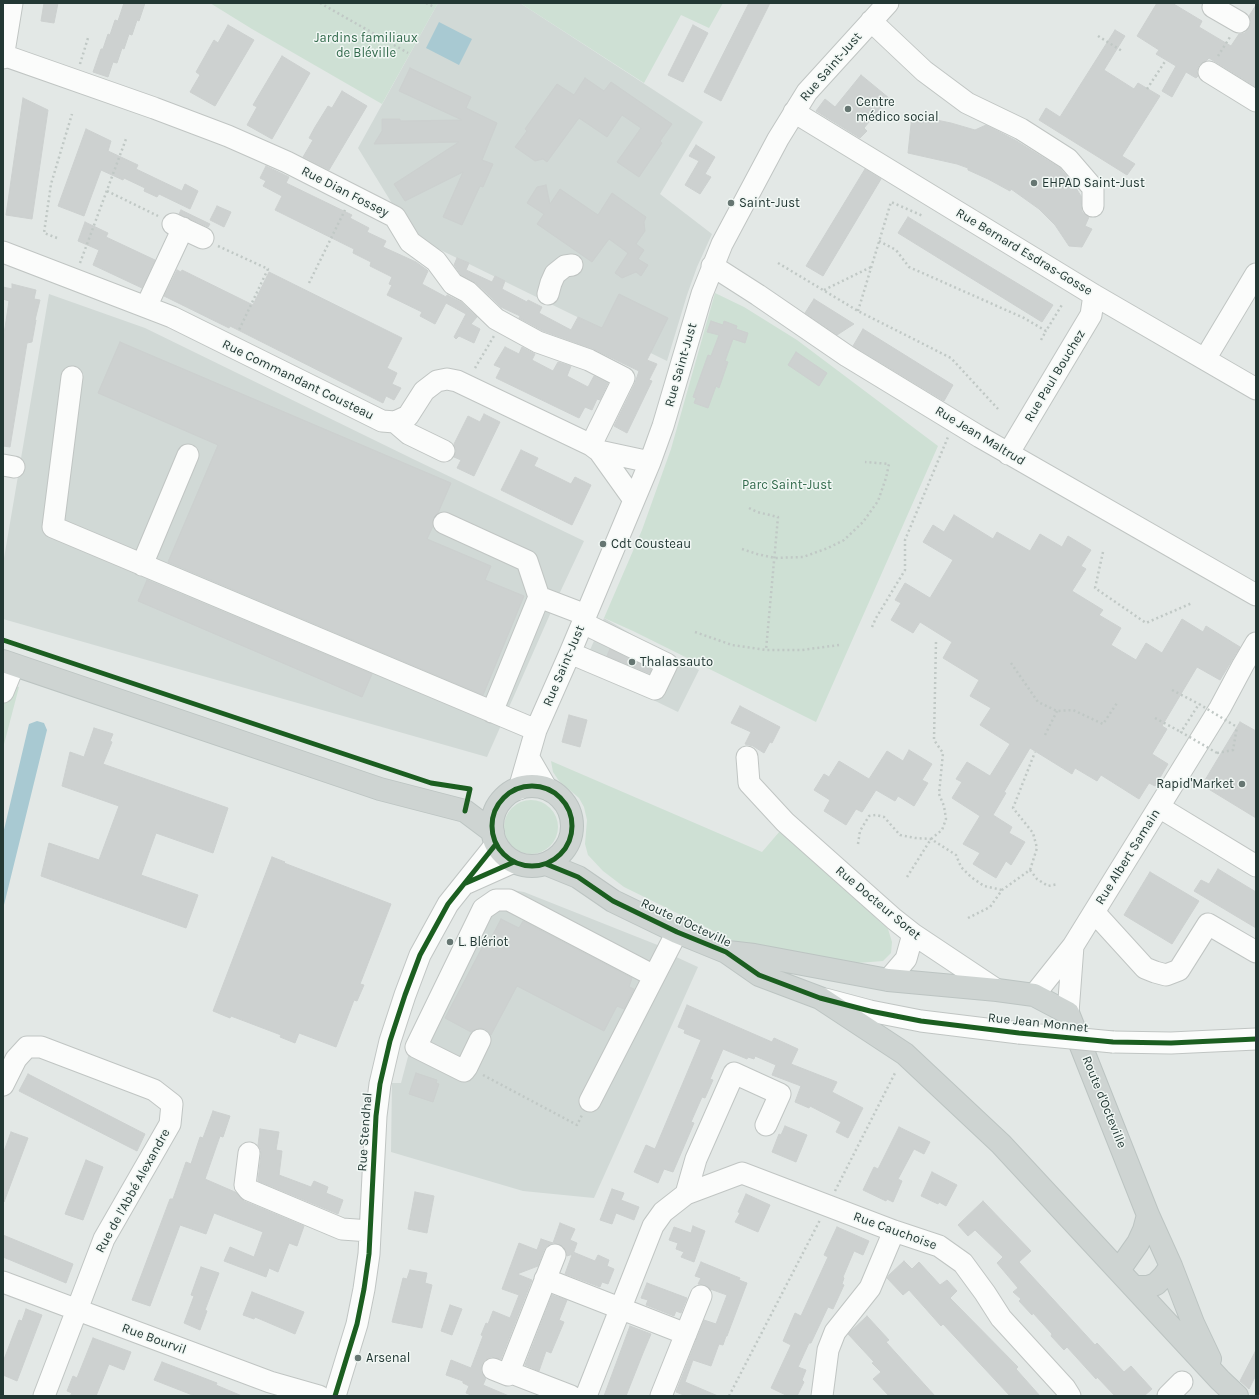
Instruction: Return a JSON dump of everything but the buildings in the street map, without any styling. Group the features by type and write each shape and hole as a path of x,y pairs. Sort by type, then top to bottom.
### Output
{"main road":[{"path":"8,663 380,789 465,811 500,803"},
{"path":"465,811 494,838 504,854 514,862 524,866 546,864 564,851 569,841 572,829 571,817 566,805 558,796 547,789 538,786 528,786 508,794 500,803 492,822 494,838"},
{"path":"569,841 578,877"},
{"name":"Route d'Octeville","path":"546,864 578,877 613,901 677,932 726,952 759,975 820,998 905,1054 1001,1144 1236,1396"},
{"name":"Route d'Octeville","path":"726,952 754,955 888,980 997,990 1034,996 1068,1014 1148,1215 1171,1266 1193,1323 1220,1380"},
{"path":"1119,1270 1138,1243 1144,1230 1148,1215"},
{"path":"1135,1287 1148,1288 1156,1284 1171,1266"}],"street":[{"path":"3,57 12,3"},
{"name":"Rue Saint-Just","path":"519,789 536,730 650,462 663,426 702,294 712,266 725,238 778,139 807,92 888,3"},
{"path":"1211,4 1239,22"},
{"path":"871,21 924,71 967,103 1021,129 1068,159 1093,188 1093,206"},
{"name":"Rue Dian Fossey","path":"3,57 154,108 228,136 287,162 395,217 410,242 436,261 453,284 468,292 496,319 538,342 589,360 624,378 595,448"},
{"path":"1209,72 1256,101"},
{"name":"Rue Bernard Esdras-Gosse","path":"794,112 1094,295 1256,389"},
{"path":"146,307 178,226 203,238"},
{"name":"Rue Commandant Cousteau","path":"3,252 172,317 382,421 394,422"},
{"path":"548,294 555,274 565,266 572,265"},
{"name":"Rue Jean Maltrud","path":"712,266 758,295 847,356 955,422 1008,454 1256,595"},
{"path":"1204,359 1256,274"},
{"name":"Rue Paul Bouchez","path":"1008,454 1091,316 1094,295"},
{"path":"72,378 53,527 536,730"},
{"path":"444,450 410,434 394,422 408,416 424,391 431,385 437,381 447,379 457,381 595,448 650,462"},
{"path":"595,448 634,500"},
{"path":"142,565 188,455"},
{"path":"444,523 527,561 539,597 492,712"},
{"path":"539,597 584,619 667,664 655,689 570,653"},
{"name":"Rue Albert Samain","path":"1034,996 1073,946 1227,697 1242,665 1256,643"},
{"path":"3,692 8,663"},
{"name":"Rue Docteur Soret","path":"747,757 749,783 785,822 894,919 913,934 997,990"},
{"path":"529,758 547,789"},
{"path":"1159,807 1256,866"},
{"name":"Rue Stendhal","path":"335,1396 357,1324 364,1289 369,1254 376,1116 380,1084 390,1041 420,955 448,904 464,884 494,838"},
{"name":"Rue Stendhal","path":"464,884 514,862"},
{"path":"416,1047 483,909 496,900 509,900 654,976"},
{"path":"1094,912 1145,968 1166,975 1180,970 1208,924 1256,952"},
{"path":"590,1101 677,932"},
{"path":"888,980 906,959 913,934"},
{"path":"1068,1014 1073,946"},
{"name":"Rue Jean Monnet","path":"820,998 870,1011 921,1021 1019,1033 1113,1042 1171,1043 1256,1040"},
{"path":"390,1041 411,1044 464,1071 480,1040"},
{"name":"Rue de l'Abbé Alexandre","path":"3,1085 16,1059 27,1046 42,1047 154,1090 172,1104 170,1124 104,1239 77,1310"},
{"path":"686,1194 696,1159 734,1073 780,1094 766,1125"},
{"path":"249,1153 245,1185 249,1190 342,1229 370,1231"},
{"name":"Rue Cauchoise","path":"586,1396 653,1226 663,1212 686,1194 742,1173 894,1231 939,1246 963,1263 1001,1318 1065,1388 1070,1396"},
{"path":"822,1396 828,1350 835,1332 870,1288 894,1231"},
{"path":"555,1256 501,1370 571,1396"},
{"path":"545,1279 686,1334"},
{"name":"Rue Bourvil","path":"3,1282 270,1382 320,1396"},
{"path":"661,1396 701,1296"},
{"path":"44,1396 77,1310"}],"path":[{"path":"320,3 408,52"},
{"path":"426,3 434,7"},
{"path":"1209,72 1239,22"},
{"path":"1098,36 1122,51"},
{"path":"74,80 88,38"},
{"path":"1147,89 1166,60"},
{"path":"57,238 44,233 51,184 72,114"},
{"path":"74,280 126,139"},
{"path":"106,191 178,226"},
{"path":"310,283 352,195"},
{"path":"858,311 892,202 923,216"},
{"path":"203,238 268,270 231,346"},
{"path":"879,241 896,250 909,267 1024,318 1046,332"},
{"path":"778,263 858,311 951,358 998,409"},
{"path":"824,290 871,267"},
{"path":"1041,340 1063,303"},
{"path":"475,368 502,322"},
{"path":"872,627 905,570 905,540 955,422"},
{"path":"742,549 775,558 803,557 828,548 844,540 863,522 878,501 890,464 865,462"},
{"path":"748,508 757,512 778,517 766,650"},
{"path":"1103,552 1096,588 1146,623 1192,603"},
{"path":"695,632 732,645 766,650 802,650 839,645"},
{"path":"907,877 931,839 942,830 946,819 944,806 939,794 943,753 934,740 936,641"},
{"path":"1011,663 1038,702 1057,711 1073,710 1103,724 1117,703"},
{"path":"1155,718 1217,753 1233,750 1236,727 1199,704 1172,690"},
{"path":"1181,732 1199,704"},
{"path":"1045,735 1057,711"},
{"path":"968,918 990,907 1002,890 1030,870 1036,848 1033,833 1013,808 1035,752"},
{"path":"858,844 860,831 869,816 876,815 884,818 900,835 931,839 956,855 962,867 971,877 984,886 1002,890"},
{"path":"1030,870 1037,879 1048,886 1058,884"},
{"path":"729,1396 905,1054"},
{"path":"467,1067 577,1125 590,1101"}],"shaded area":[{"path":"438,3 520,3 703,122 660,194 712,234 697,267 687,295 667,361 412,236 358,148"},
{"path":"49,294 145,328 584,541 487,757 3,619 3,564"},
{"path":"604,618 659,650 699,670 678,712 583,666"},
{"path":"506,889 524,892 660,946 674,956 698,967 594,1198 523,1191 391,1152 392,1083 401,1083 414,1034 488,895"}],"green space":[{"name":"Jardins familiaux de Bléville","path":"210,3 438,3 382,104"},
{"path":"520,3 723,3 709,28 681,15 644,83"},
{"name":"Parc Saint-Just","path":"715,293 744,307 797,340 938,446 816,722 604,618 642,530 671,449"},
{"path":"3,681 19,687 3,748"},
{"path":"551,761 762,852 780,831 888,929 892,942 891,953 883,961 857,963 736,942 624,887 603,871 588,855 585,844 587,820 584,807 579,798 559,781 553,772"},
{"path":"531,800 541,802 550,808 556,817 558,827 556,837 550,846 541,852 531,854 521,852 512,846 506,837 504,827 506,817 512,808 521,802"}],"water":[{"path":"439,22 472,39 459,65 426,48"},
{"path":"37,721 44,723 47,730 3,909 3,834 29,724"}],"cycle path":[{"path":"3,640 431,783 470,789 465,811"},
{"path":"532,786 547,789 560,798 569,811 572,826 569,841 560,854 547,863 532,866 517,863 504,854 495,841 492,826 495,811 504,798 517,789 532,786"},
{"path":"335,1396 357,1324 364,1289 369,1254 376,1116 380,1084 390,1041 420,955 448,904 496,844"},
{"path":"466,883 514,862"},
{"path":"546,864 578,877 613,901 677,932 726,952 759,975 820,998 870,1011 921,1021 1019,1033 1113,1042 1171,1043 1256,1039"}],"place":[{"name":"Centre médico social","path":"848,109"},
{"name":"EHPAD Saint-Just","path":"1034,183"},
{"name":"Saint-Just","path":"731,203"},
{"name":"Cdt Cousteau","path":"603,544"},
{"name":"Thalassauto","path":"632,662"},
{"name":"Rapid'Market","path":"1242,784"},
{"name":"L. Blériot","path":"450,942"},
{"name":"Arsenal","path":"358,1358"}]}
